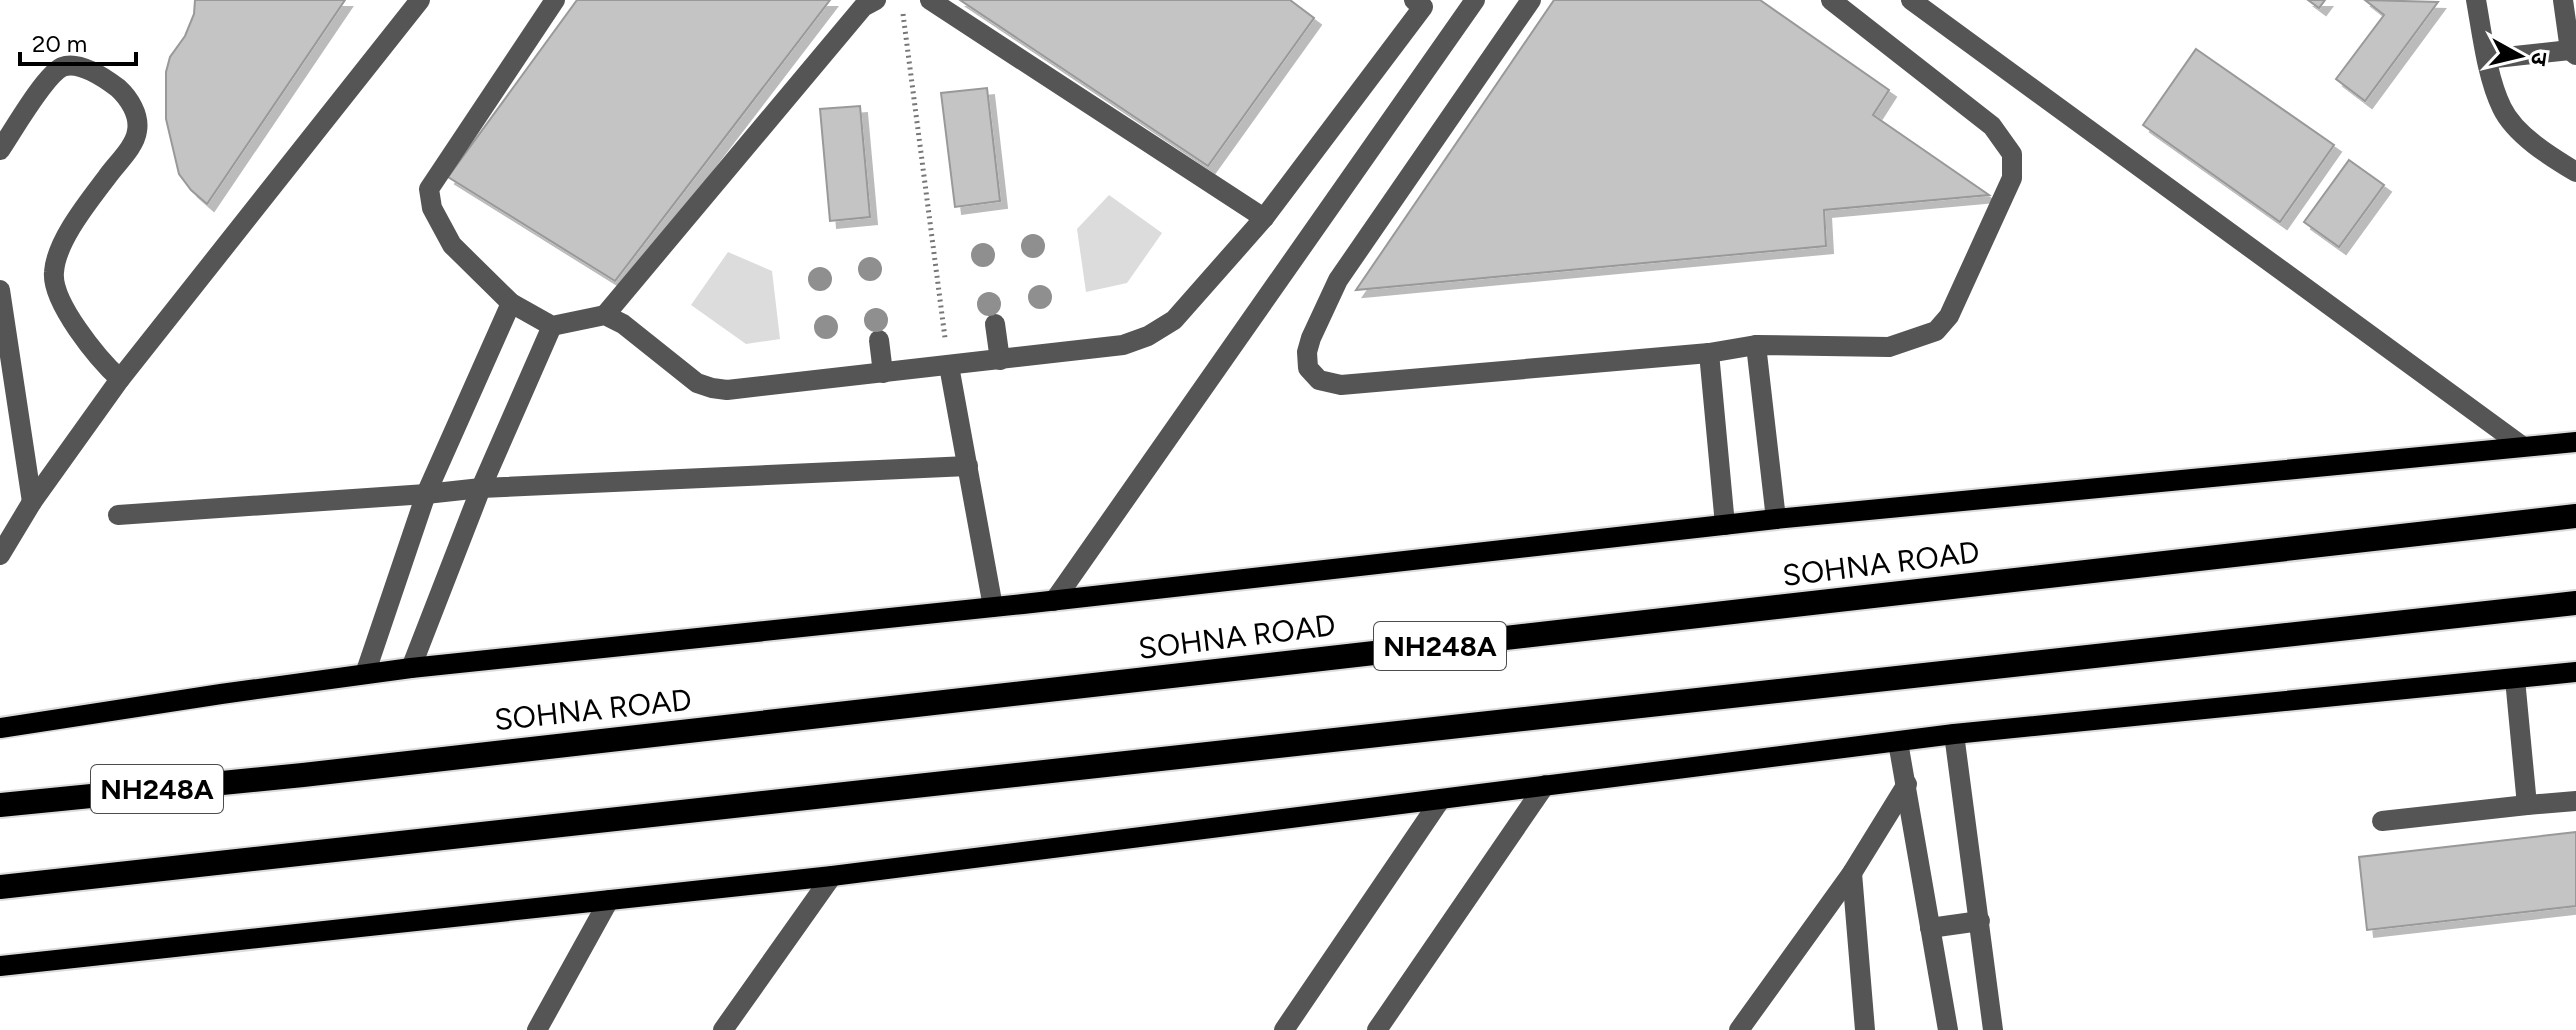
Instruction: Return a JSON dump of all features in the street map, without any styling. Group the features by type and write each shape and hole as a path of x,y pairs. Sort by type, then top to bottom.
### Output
{"highway":[{"name":"SOHNA ROAD","path":"6,805 303,775 2576,516"},
{"path":"10,886 2576,603"}],"main road":[{"path":"0,728 411,668 1054,601 1776,519 2576,442"},
{"path":"0,966 832,876 1954,734 2576,672"}],"street":[{"path":"0,555 32,502 120,379 420,0"},
{"path":"555,0 429,189 432,208 452,245 511,303 552,326 605,315 623,324 697,383 727,390 1123,345 1148,336 1174,320 1264,218 1423,7 1414,0"},
{"path":"605,315 863,7 876,0"},
{"path":"930,0 1264,218"},
{"path":"1054,601 1475,0"},
{"path":"1531,0 1338,280 1307,352 1308,368 1319,380 1341,385 1709,353 1756,345 1889,347 1936,331 1949,316 2012,178 2012,154 1992,126 1831,0"},
{"path":"1911,0 2522,446"},
{"path":"2476,0 2487,59 2502,110 2536,147 2576,172"},
{"path":"2487,59 2573,52 2563,0"},
{"path":"0,150 49,78 64,66 77,67 103,78 126,96 134,108 138,131 132,144 81,212 59,252 53,270 54,288 76,325 98,359 120,379"},
{"path":"0,290 32,502"},
{"path":"365,674 426,494 511,303"},
{"path":"995,324 1000,360"},
{"path":"411,668 481,488 552,326"},
{"path":"879,340 883,373"},
{"path":"1756,345 1776,519"},
{"path":"1709,353 1725,525"},
{"path":"949,366 993,607"},
{"path":"118,515 481,488 968,466"},
{"path":"2515,679 2527,805"},
{"path":"1954,734 1993,1030"},
{"path":"1898,742 1948,1030"},
{"path":"1739,1030 1852,873 1907,784"},
{"path":"1377,1030 1545,785"},
{"path":"1284,1030 1441,799"},
{"path":"2382,821 2576,801"},
{"path":"1852,873 1865,1030"},
{"path":"723,1030 832,876"},
{"path":"537,1030 609,900"},
{"path":"1930,928 1980,921"}],"path":[{"path":"902,0 949,366"}],"shaded area":[{"path":"1109,195 1162,233 1127,283 1086,292 1077,229"},
{"path":"728,252 772,271 780,339 746,344 691,305"}],"building":[{"path":"195,0 345,0 207,204 179,174 166,119 166,72 170,57 185,36 194,14"},
{"path":"577,0 830,0 615,281 448,177"},
{"path":"960,0 1290,0 1314,18 1208,166"},
{"path":"1554,0 1760,0 1889,90 1873,115 1989,195 1824,210 1826,246 1356,290"},
{"path":"2308,0 2325,0 2319,8"},
{"path":"2365,0 2438,2 2365,101 2336,79 2384,15"},
{"path":"2196,49 2334,145 2280,222 2143,125"},
{"path":"987,88 1000,201 955,207 941,93"},
{"path":"860,106 870,217 830,221 820,109"},
{"path":"2349,160 2384,185 2339,247 2304,222"},
{"path":"2576,832 2576,906 2367,930 2359,857"}]}
